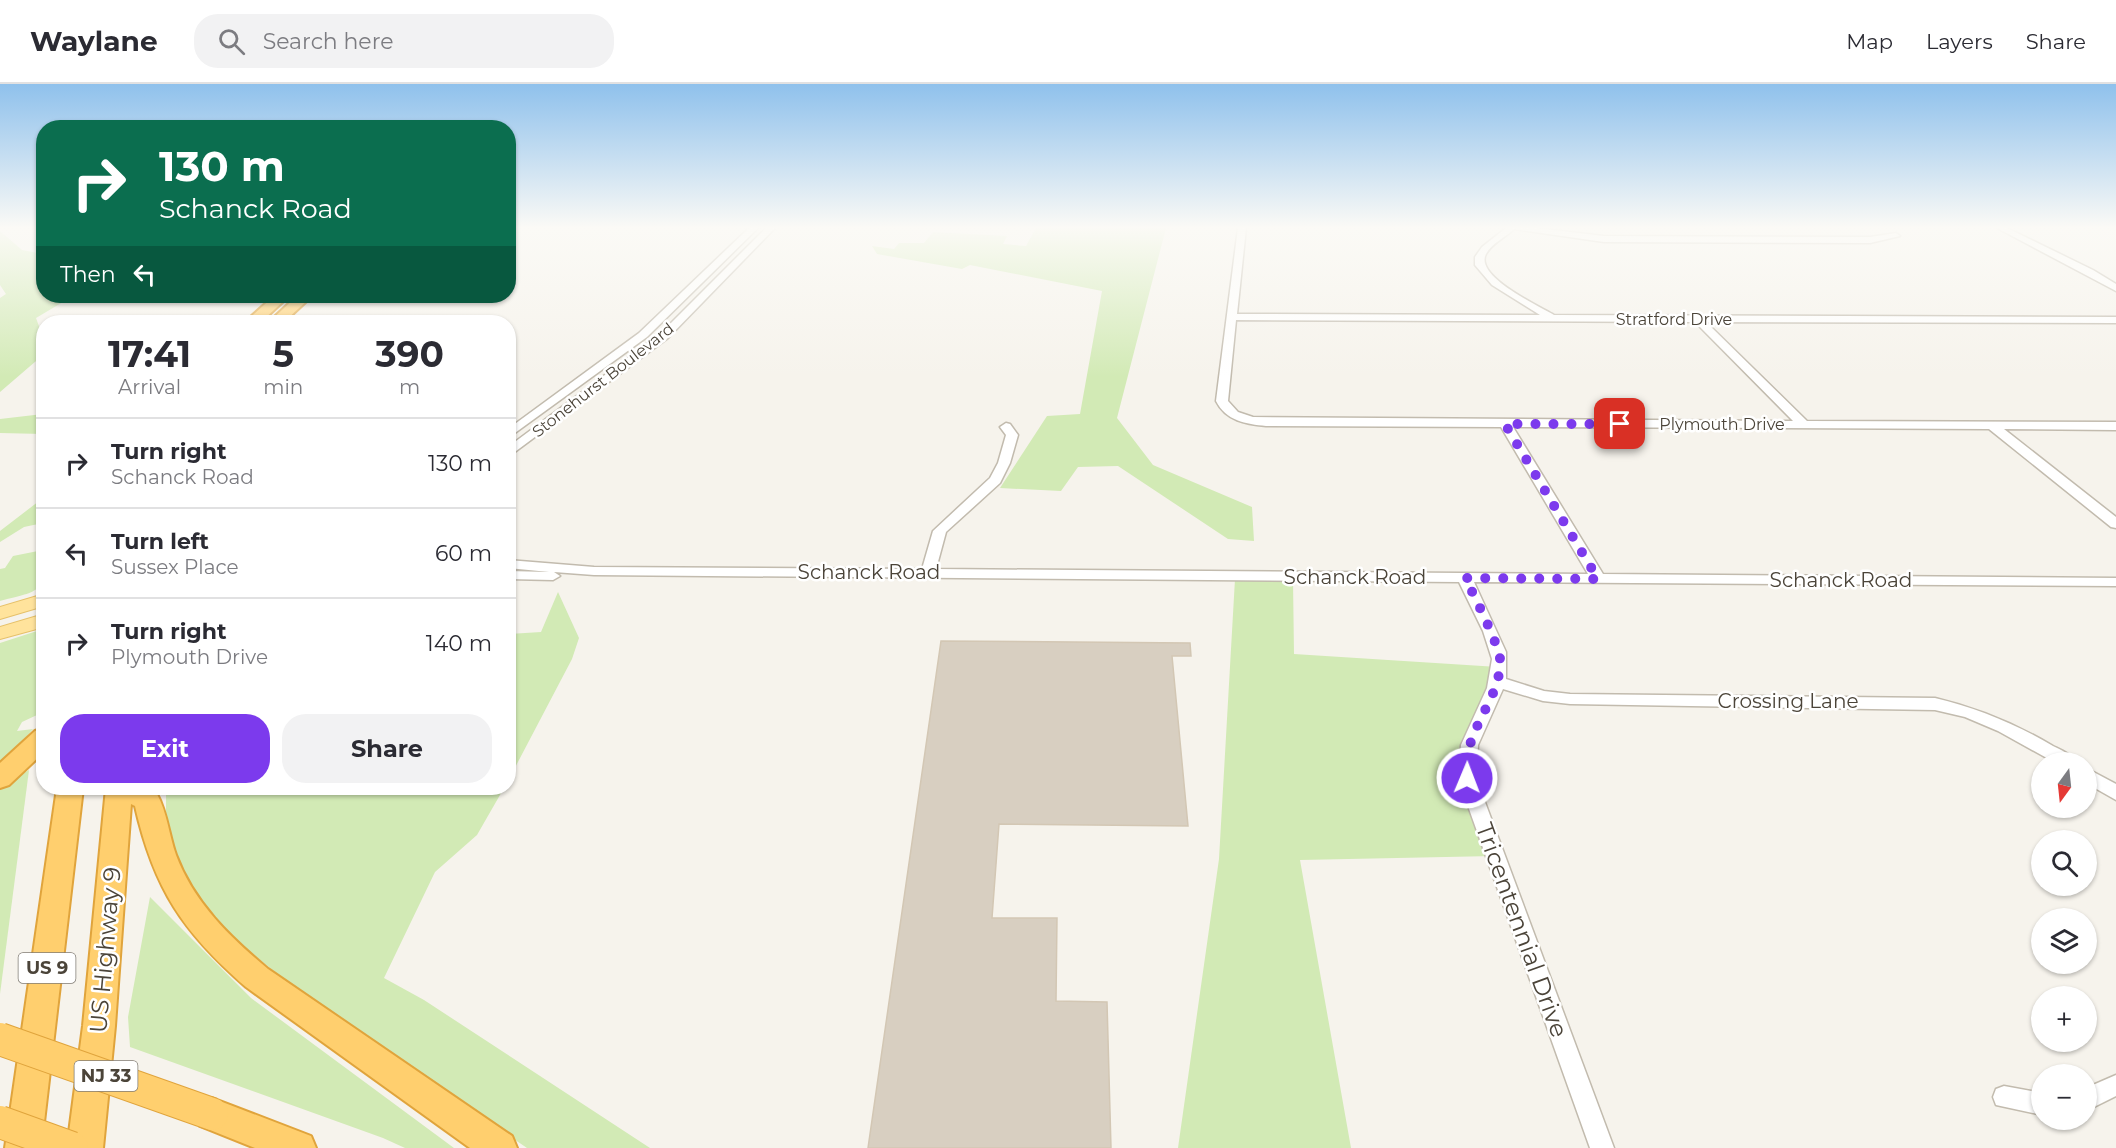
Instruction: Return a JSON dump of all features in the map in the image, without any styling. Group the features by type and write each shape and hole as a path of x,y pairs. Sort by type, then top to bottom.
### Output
{"highway":[{"path":"260,315 274,303"},
{"path":"284,315 297,303"},
{"path":"0,778 36,744"},
{"name":"US 9","path":"23,1148 69,795"},
{"name":"US Highway 9","path":"85,1148 99,1026 118,795"},
{"path":"137,795 147,801 154,833 176,891 195,919 219,947 257,978 499,1148"},
{"name":"NJ 33","path":"0,1039 212,1114 298,1148"},
{"path":"0,1122 72,1148"}],"main road":[{"path":"0,613 36,602"},
{"path":"0,633 36,622"}],"street":[{"name":"Stonehurst Boulevard","path":"516,429 623,352 704,278"},
{"name":"Stonehurst Boulevard","path":"516,447 664,336 722,278"},
{"name":"Plymouth Drive","path":"1237,278 1222,401 1228,411 1240,417 1266,422 2116,426"},
{"path":"1490,278 1495,284 1552,318"},
{"path":"2099,278 2116,288"},
{"path":"685,296 703,297"},
{"name":"Stratford Drive","path":"1233,317 2116,320"},
{"path":"1698,319 1804,425"},
{"path":"543,410 562,413"},
{"path":"1505,424 1598,579"},
{"path":"1994,426 2116,524"},
{"path":"928,572 940,531 990,486 1000,473 1012,435 1006,427"},
{"path":"516,445 522,443"},
{"name":"Schanck Road","path":"516,565 594,571 2116,582"},
{"name":"Schanck Road","path":"516,575 572,576 594,571"},
{"name":"Tricentennial Drive","path":"1465,578 1500,657 1498,682 1467,747 1465,762 1467,778 1602,1148"},
{"name":"Crossing Lane","path":"1498,682 1543,696 1570,699 1935,704 1984,717 2009,728 2050,752"},
{"path":"2097,781 2116,793"},
{"path":"2097,1097 2116,1084"},
{"path":"2004,1097 2031,1102"}],"green space":[{"path":"0,278 36,278 36,303 61,303 41,315 36,315 36,361 0,392 0,298 6,294 0,285"},
{"path":"1034,278 1153,278 1117,418 1153,465 1252,507 1254,541 1228,539 1118,466 1078,467 1061,491 1000,488 1047,416 1080,414 1102,291"},
{"path":"36,415 36,434 0,433 0,419"},
{"path":"36,503 36,524 24,527 0,542 0,531"},
{"path":"36,551 36,589 25,595 0,601 0,569 5,568 13,556"},
{"path":"1235,579 1293,580 1294,654 1498,667 1465,759 1494,856 1300,860 1351,1148 1178,1148 1219,859"},
{"path":"558,592 579,638 572,659 516,766 516,634 541,632"},
{"path":"36,631 36,715 22,722 17,731 33,729 0,768 0,643"},
{"path":"29,770 0,994 0,787"},
{"path":"166,795 500,795 477,835 435,872 384,978 424,1000 650,1148 527,1148 307,998 206,916 166,833"},
{"path":"150,897 251,998 454,1148 405,1148 383,1138 130,1047 128,1017"}],"building":[{"path":"941,641 1190,643 1191,656 1172,656 1188,826 999,824 992,918 1057,918 1056,1001 1107,1002 1111,1148 868,1148"}],"route":[{"path":"1467,778 1465,762 1467,747 1498,682 1500,657 1465,578 1598,579 1505,424 1620,424"}]}
